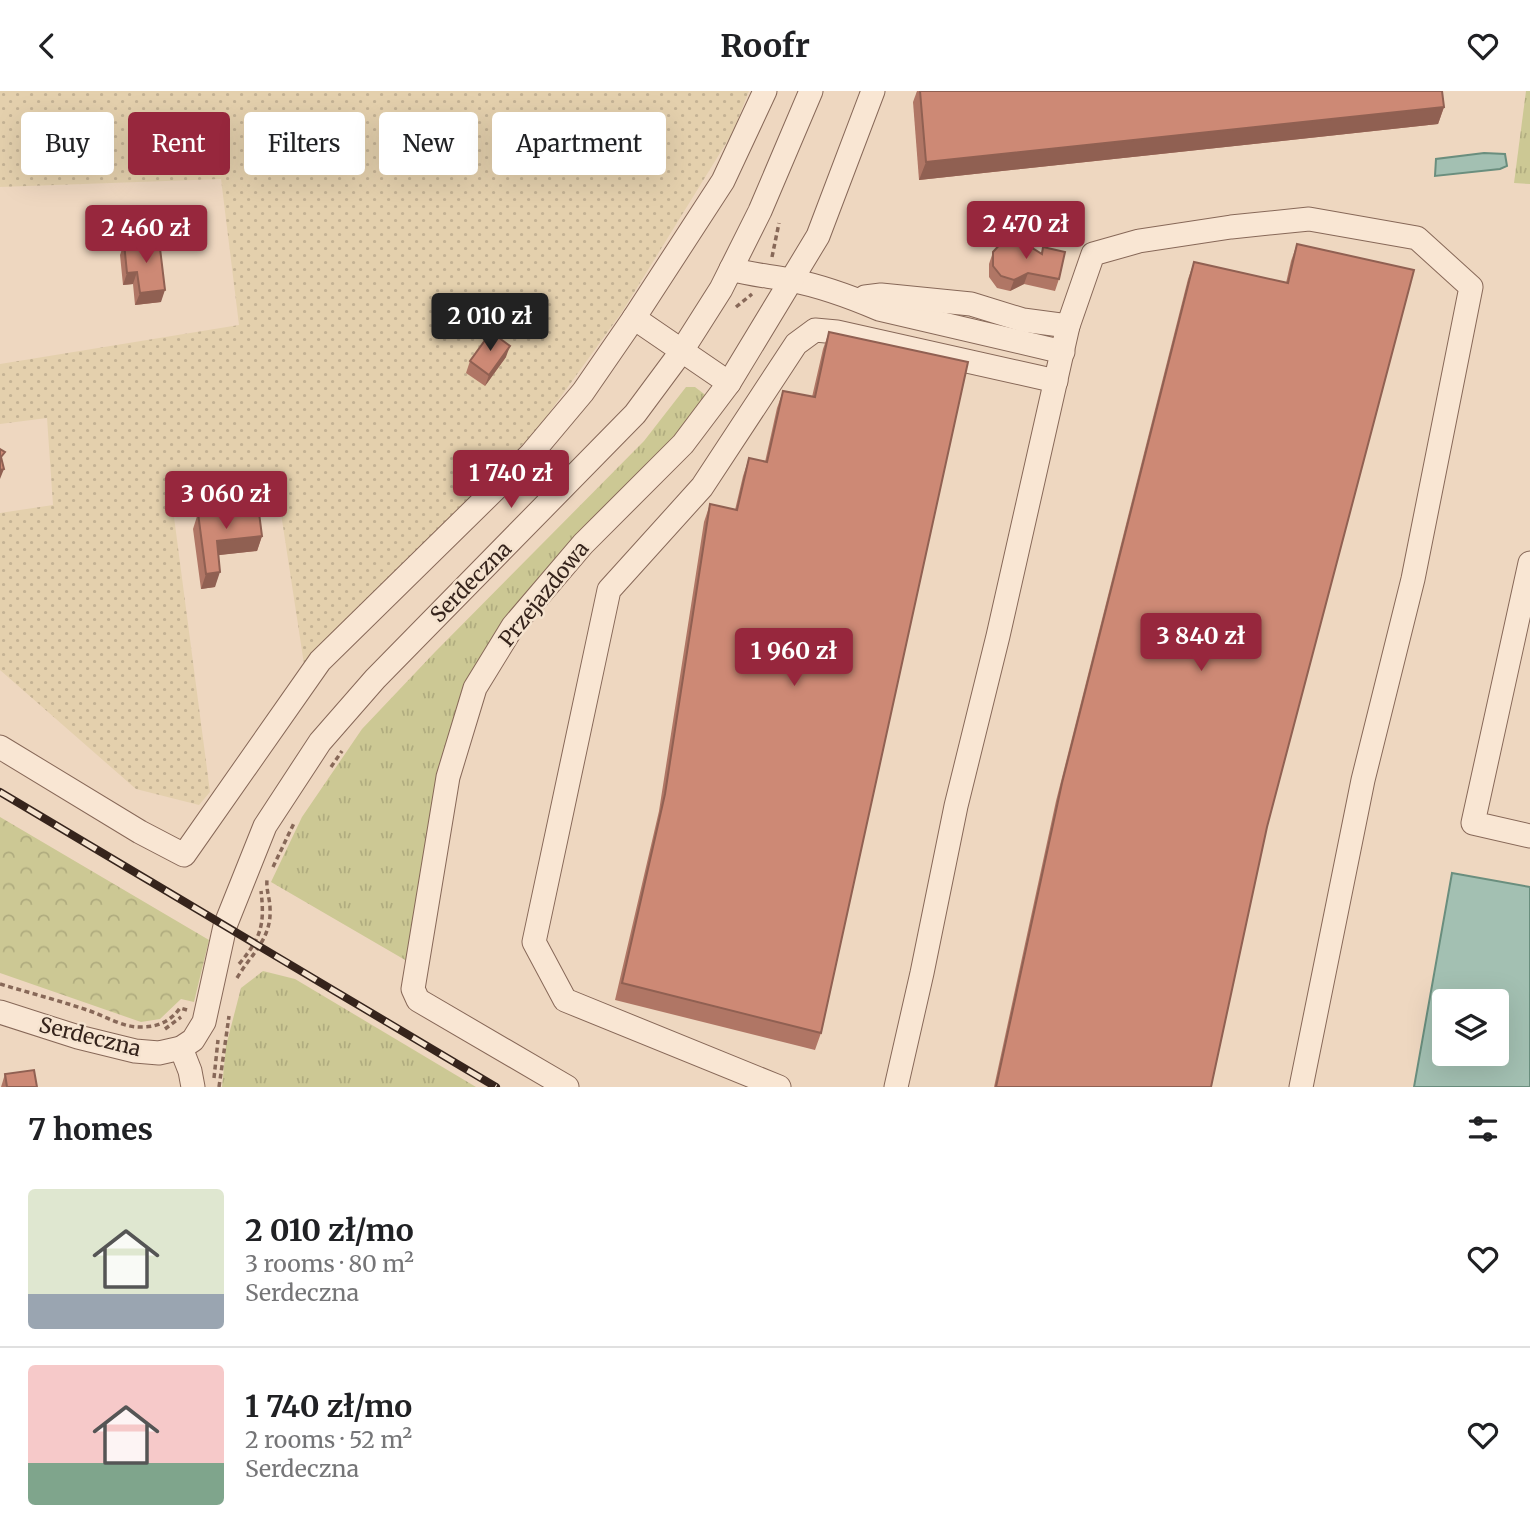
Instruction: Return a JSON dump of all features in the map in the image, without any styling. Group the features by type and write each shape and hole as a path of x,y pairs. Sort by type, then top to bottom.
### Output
{"street":[{"path":"0,747 184,855 320,661 531,454 583,392 723,181 765,91"},
{"name":"Serdeczna","path":"0,1012 78,1037 135,1051 159,1053 181,1048 193,1040 205,1018 225,926 265,826 320,742 375,680 635,414 681,352 721,289 748,274 760,211 811,91"},
{"name":"Przejazdowa","path":"567,1087 418,1000 413,989 448,777 475,688 513,626 583,544 683,444 729,383 818,236 873,91"},
{"path":"896,1087 956,806 998,636 1068,326 1093,254 1152,239 1309,219 1417,238 1471,287 1413,579 1363,781 1301,1087"},
{"path":"748,274 792,280 879,309 1063,352"},
{"path":"855,299 881,295 971,304 1023,320 1068,326"},
{"path":"634,318 729,383"},
{"path":"779,1087 565,1000 534,942 609,590 702,487 796,344 815,330 837,332 1056,381"},
{"path":"1530,563 1473,823 1530,836"},
{"path":"181,1048 193,1087"}],"path":[{"path":"732,303 741,295 748,274 772,256 779,222"},
{"path":"730,316 736,307 751,295 748,274"},
{"path":"324,767 341,748 327,772"},
{"path":"233,988 238,976 267,935 270,908 266,882 297,816"},
{"path":"233,971 256,944 263,925 260,882 290,821"},
{"path":"0,984 140,1028 169,1020 180,1008 205,1018 220,1027 213,1087"},
{"path":"219,1087 230,1010"},
{"path":"158,1032 171,1026 182,1016 205,1018"},
{"path":"117,1030 138,1034"}],"shaded area":[{"path":"0,91 749,91 733,132 622,312 536,431 304,664 275,474 171,494 210,792 199,805 136,789 0,670 0,513 53,505 47,418 0,424 0,364 239,325 221,179 0,187"},
{"path":"1484,153 1505,154 1507,166 1435,176 1436,159"},
{"path":"1452,873 1530,887 1530,1087 1414,1087"}],"green space":[{"path":"1526,91 1530,91 1530,184 1514,183"},
{"path":"686,387 695,387 708,397 471,685 412,964 271,882 302,817 362,729 644,441"},
{"path":"0,817 209,940 194,1002 181,999 160,1019 141,1022 0,973"},
{"path":"263,971 295,979 476,1087 222,1087 226,1046 241,988"}],"building":[{"path":"920,91 1442,91 1444,107 926,162"},
{"path":"1008,239 1021,241 1042,254 1043,247 1065,252 1059,279 1028,273 1014,280 1001,276 993,266 993,252"},
{"path":"159,240 165,290 140,293 137,272 127,273 124,243"},
{"path":"1297,244 1414,270 1267,827 1211,1087 996,1087 1062,783 1194,262 1288,283"},
{"path":"491,332 510,346 489,375 470,361"},
{"path":"829,332 968,362 821,1033 622,983 665,794 710,504 737,510 749,458 767,462 783,391 815,397"},
{"path":"0,449 5,452 1,457 4,469 0,470"},
{"path":"258,505 262,536 217,541 220,572 206,574 198,513"},
{"path":"34,1070 37,1087 7,1087 5,1074"}],"railway":[{"path":"0,792 496,1087"}]}
